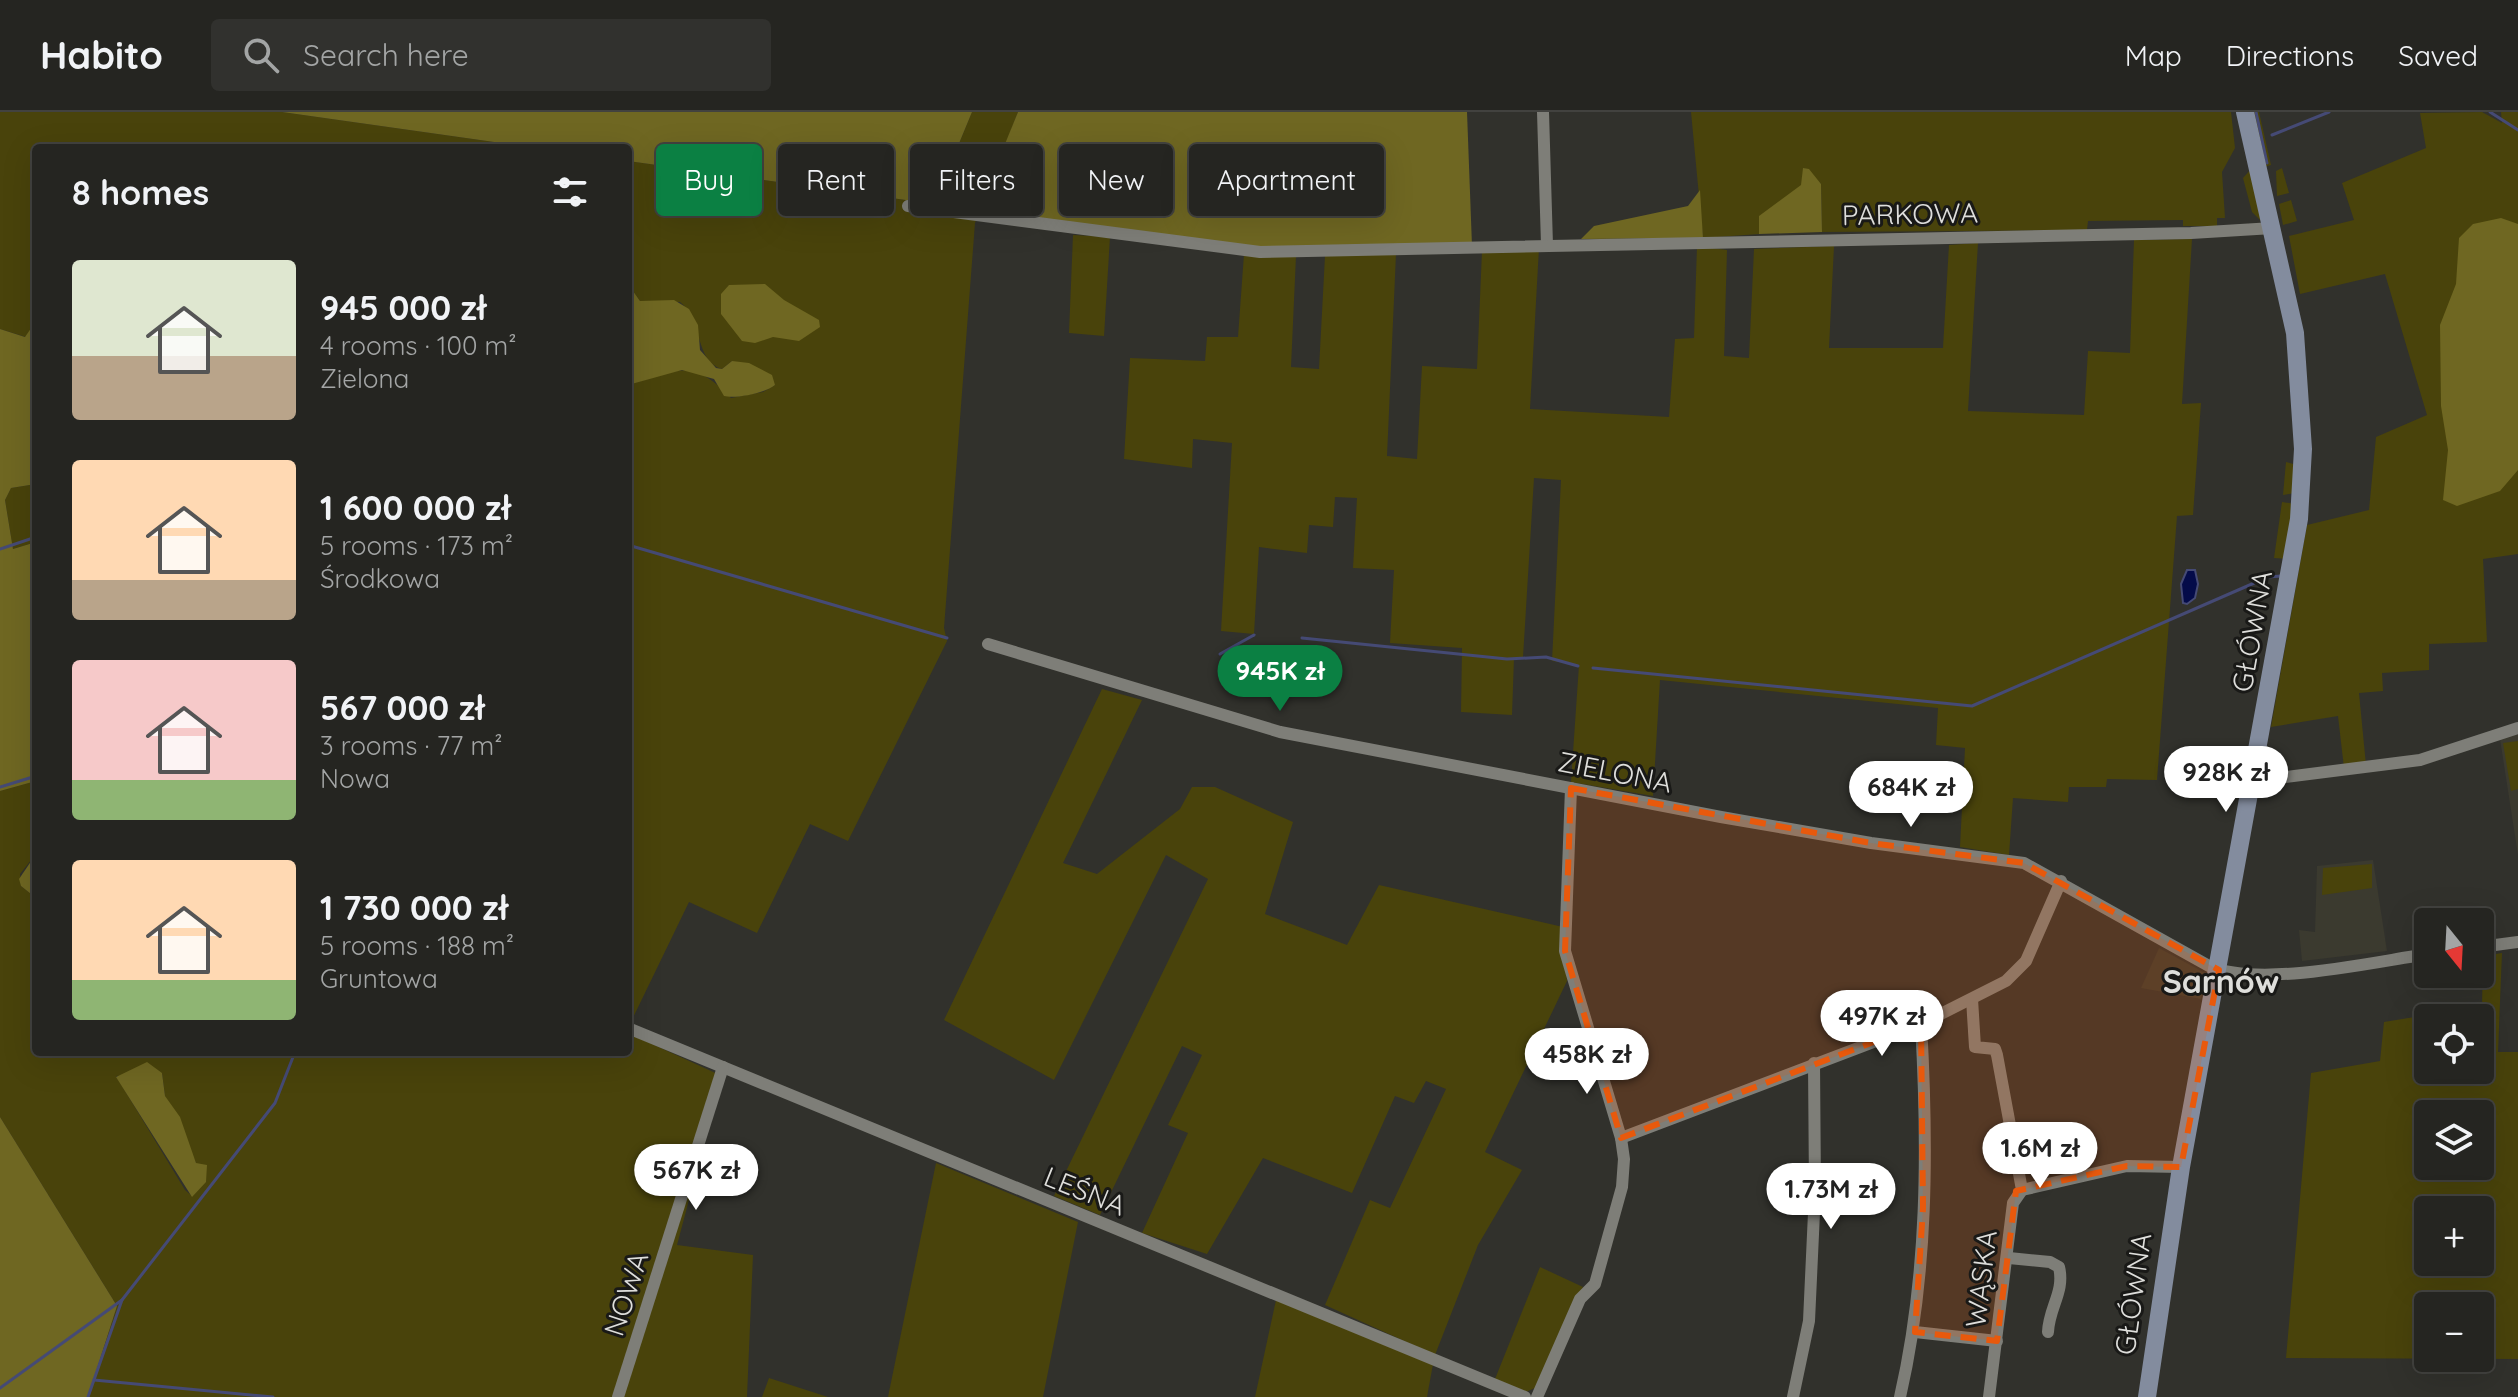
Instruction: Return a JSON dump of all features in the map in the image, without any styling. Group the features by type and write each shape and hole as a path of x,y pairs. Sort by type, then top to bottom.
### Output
{"street":[{"path":"1543,112 1547,245"},
{"name":"GŁÓWNA","path":"2147,1397 2181,1167 2292,569 2303,449 2294,328 2245,112"},
{"name":"PARKOWA","path":"908,206 1260,252 2176,233 2273,228"},
{"name":"ZIELONA","path":"988,644 1280,732 1871,843 2010,860 2061,881 2219,970"},
{"path":"2254,781 2420,760 2518,728"},
{"path":"1537,1397 1580,1299 1595,1284 1622,1187 1624,1159 1621,1138 1565,951 1571,788"},
{"path":"1621,1138 1921,1024 2006,981 2020,969 2061,881"},
{"path":"2494,945 2518,942"},
{"path":"2219,970 2241,973 2309,971 2414,956"},
{"name":"WĄSKA","path":"1972,999 1975,1047 1995,1049 1997,1055 2022,1190 2013,1203 2009,1258 1989,1397"},
{"path":"1900,1397 1915,1332 1923,1208 1921,1024"},
{"name":"LEŚNA","path":"632,1030 1525,1397"},
{"path":"1793,1397 1809,1321 1815,1191 1814,1063"},
{"name":"NOWA","path":"618,1397 723,1067"},
{"path":"2022,1190 2127,1166 2181,1167"},
{"path":"2009,1258 2050,1262 2059,1267 2063,1283 2049,1313 2048,1332"},
{"path":"1915,1332 1997,1341"}],"highlighted area":[{"path":"1571,788 1871,843 2024,863 2219,970 2181,1167 2127,1166 2016,1191 1997,1341 1915,1332 1923,1208 1921,1024 1621,1138 1565,951"}],"shaded area":[{"path":"0,112 282,112 509,144 32,144 32,327 26,337 0,329"},
{"path":"282,112 972,112 959,144 910,144 910,201 894,198 894,144 778,144 778,182 762,180 762,144 656,144 656,165 632,162 632,144 509,144"},
{"path":"972,112 1018,112 1006,144 959,144"},
{"path":"1018,112 1467,112 1472,246 1263,249 1022,216 1043,216 1043,144 1005,144"},
{"path":"1691,112 2231,112 2235,148 2222,172 2225,218 2217,218 2217,226 2183,226 2183,220 2088,221 2087,230 1822,232 1821,184 1804,168 1802,185 1760,216 1759,234 1703,238"},
{"path":"2253,112 2259,112 2271,165 2264,167"},
{"path":"2482,112 2502,123 2501,112 2518,112 2518,554 2483,559 2487,642 2429,644 2429,670 2382,673 2383,691 2359,693 2366,765 2344,768 2338,716 2271,727 2307,525 2369,510 2376,437 2427,415 2385,274 2300,294 2289,236 2354,220 2342,183 2426,148 2420,113"},
{"path":"632,162 656,165 656,216 762,216 762,180 778,182 778,216 894,216 894,198 910,201 910,216 978,216 944,628 947,641 848,841 810,824 757,933 689,902 632,1020 632,384 683,370 705,376 731,398 763,392 775,385 732,361 722,369 713,365 703,349 693,319 680,302 640,301 632,290"},
{"path":"1803,168 1809,169 1821,184 1822,232 1759,234 1759,216 1801,185"},
{"path":"2252,168 2262,222 2252,212 2243,178"},
{"path":"2282,168 2289,193 2277,196 2276,171"},
{"path":"1700,190 1703,238 1581,239 1594,226 1688,206"},
{"path":"2291,200 2297,221 2283,225 2279,204"},
{"path":"2501,218 2518,224 2518,470 2500,491 2457,506 2443,500 2448,450 2441,406 2440,325 2456,284 2459,238 2473,224"},
{"path":"1073,235 1110,237 1104,336 1069,333"},
{"path":"2192,239 2182,404 2201,403 2193,515 2177,516 2157,780 2107,779 2106,787 2069,787 2068,802 2013,798 2009,855 1960,847 1965,748 1936,745 1938,708 1660,680 1653,796 1571,782 1579,665 1552,661 1561,480 1534,478 1523,657 1514,658 1512,715 1461,712 1462,648 1390,643 1394,570 1353,568 1357,498 1335,497 1333,527 1309,525 1307,553 1259,547 1254,634 1221,631 1232,443 1193,439 1192,468 1124,459 1130,358 1205,361 1207,337 1238,337 1244,254 1296,256 1291,367 1319,369 1325,256 1396,254 1387,456 1417,459 1422,366 1477,369 1482,251 1539,248 1530,409 1669,417 1675,339 1694,338 1697,246 1727,250 1724,356 1749,358 1754,249 1834,246 1829,348 1943,348 1949,245 1978,243 1968,411 2084,415 2088,351 2130,353 2134,240"},
{"path":"765,284 784,300 819,320 820,327 799,341 773,337 755,343 742,341 721,314 721,294 729,285"},
{"path":"632,290 640,301 674,300 689,309 698,325 700,350 716,368 722,369 732,361 749,363 772,375 775,385 750,395 724,396 714,379 682,370 632,384"},
{"path":"32,327 32,485 11,488 5,500 13,549 32,543 32,782 0,791 0,329 25,337"},
{"path":"2286,462 2297,465 2295,493 2283,495"},
{"path":"32,485 32,543 13,549 5,500 11,488"},
{"path":"2282,502 2295,504 2288,559 2274,558"},
{"path":"2187,570 2195,570 2198,584 2195,598 2187,604 2183,603 2181,584"},
{"path":"1102,689 1142,700 1063,863 1097,874 1180,809 1192,787 1215,787 1293,822 1265,914 1347,945 1379,885 1563,927 1567,981 1485,1152 1522,1170 1478,1245 1435,1355 1325,1305 1370,1200 1390,1208 1446,1089 1426,1081 1414,1103 1395,1096 1352,1193 1263,1158 1207,1254 1142,1233 1188,1133 1168,1125 1202,1055 1182,1046 1100,1215 1054,1196 1208,879 1166,855 1054,1080 944,1020"},
{"path":"2518,732 2518,855 2500,739"},
{"path":"2518,741 2518,789 2511,791 2503,743"},
{"path":"32,782 32,859 20,874 21,886 32,895 32,1056 632,1056 632,1035 722,1076 677,1245 753,1255 747,1397 88,1397 117,1306 0,1117 0,791","holes":["162,1073 165,1096 196,1163 192,1196 185,1190 116,1076"]},
{"path":"32,860 32,895 21,886 19,879"},
{"path":"2373,860 2387,951 2302,961 2299,930 2315,932 2317,866"},
{"path":"2372,864 2372,888 2322,895 2323,868"},
{"path":"2159,948 2205,973 2201,999 2141,988"},
{"path":"2502,953 2498,1052 2518,1052 2518,1359 2494,1359 2494,1292 2414,1292 2414,1359 2286,1358 2311,1073 2380,1061 2384,1022 2414,1017 2414,1084 2494,1084 2494,1004 2482,1004 2482,988 2494,988 2494,954"},
{"path":"147,1062 162,1073 165,1096 180,1117 196,1163 207,1165 206,1182 192,1197 116,1077"},
{"path":"0,1117 117,1306 88,1397 0,1397"},
{"path":"936,1163 1078,1222 1043,1397 888,1397"},
{"path":"1540,1267 1583,1287 1537,1387 1526,1392 1495,1379"},
{"path":"1276,1300 1433,1364 1427,1397 1255,1397"},
{"path":"769,1378 828,1397 762,1397"}],"waterway":[{"path":"2256,112 2267,163"},
{"path":"2272,135 2329,112"},
{"path":"2490,112 2518,130"},
{"path":"0,549 32,538"},
{"path":"632,546 947,638"},
{"path":"1593,668 1972,706 2268,577 2281,576"},
{"path":"1220,654 1254,635"},
{"path":"1302,638 1507,659 1546,657 1578,666"},
{"path":"0,787 32,777"},
{"path":"88,1397 122,1300 275,1103 293,1056"},
{"path":"0,1388 122,1300"},
{"path":"94,1380 273,1397"}],"district":[{"name":"Sarnów","path":"2221,982"}]}
